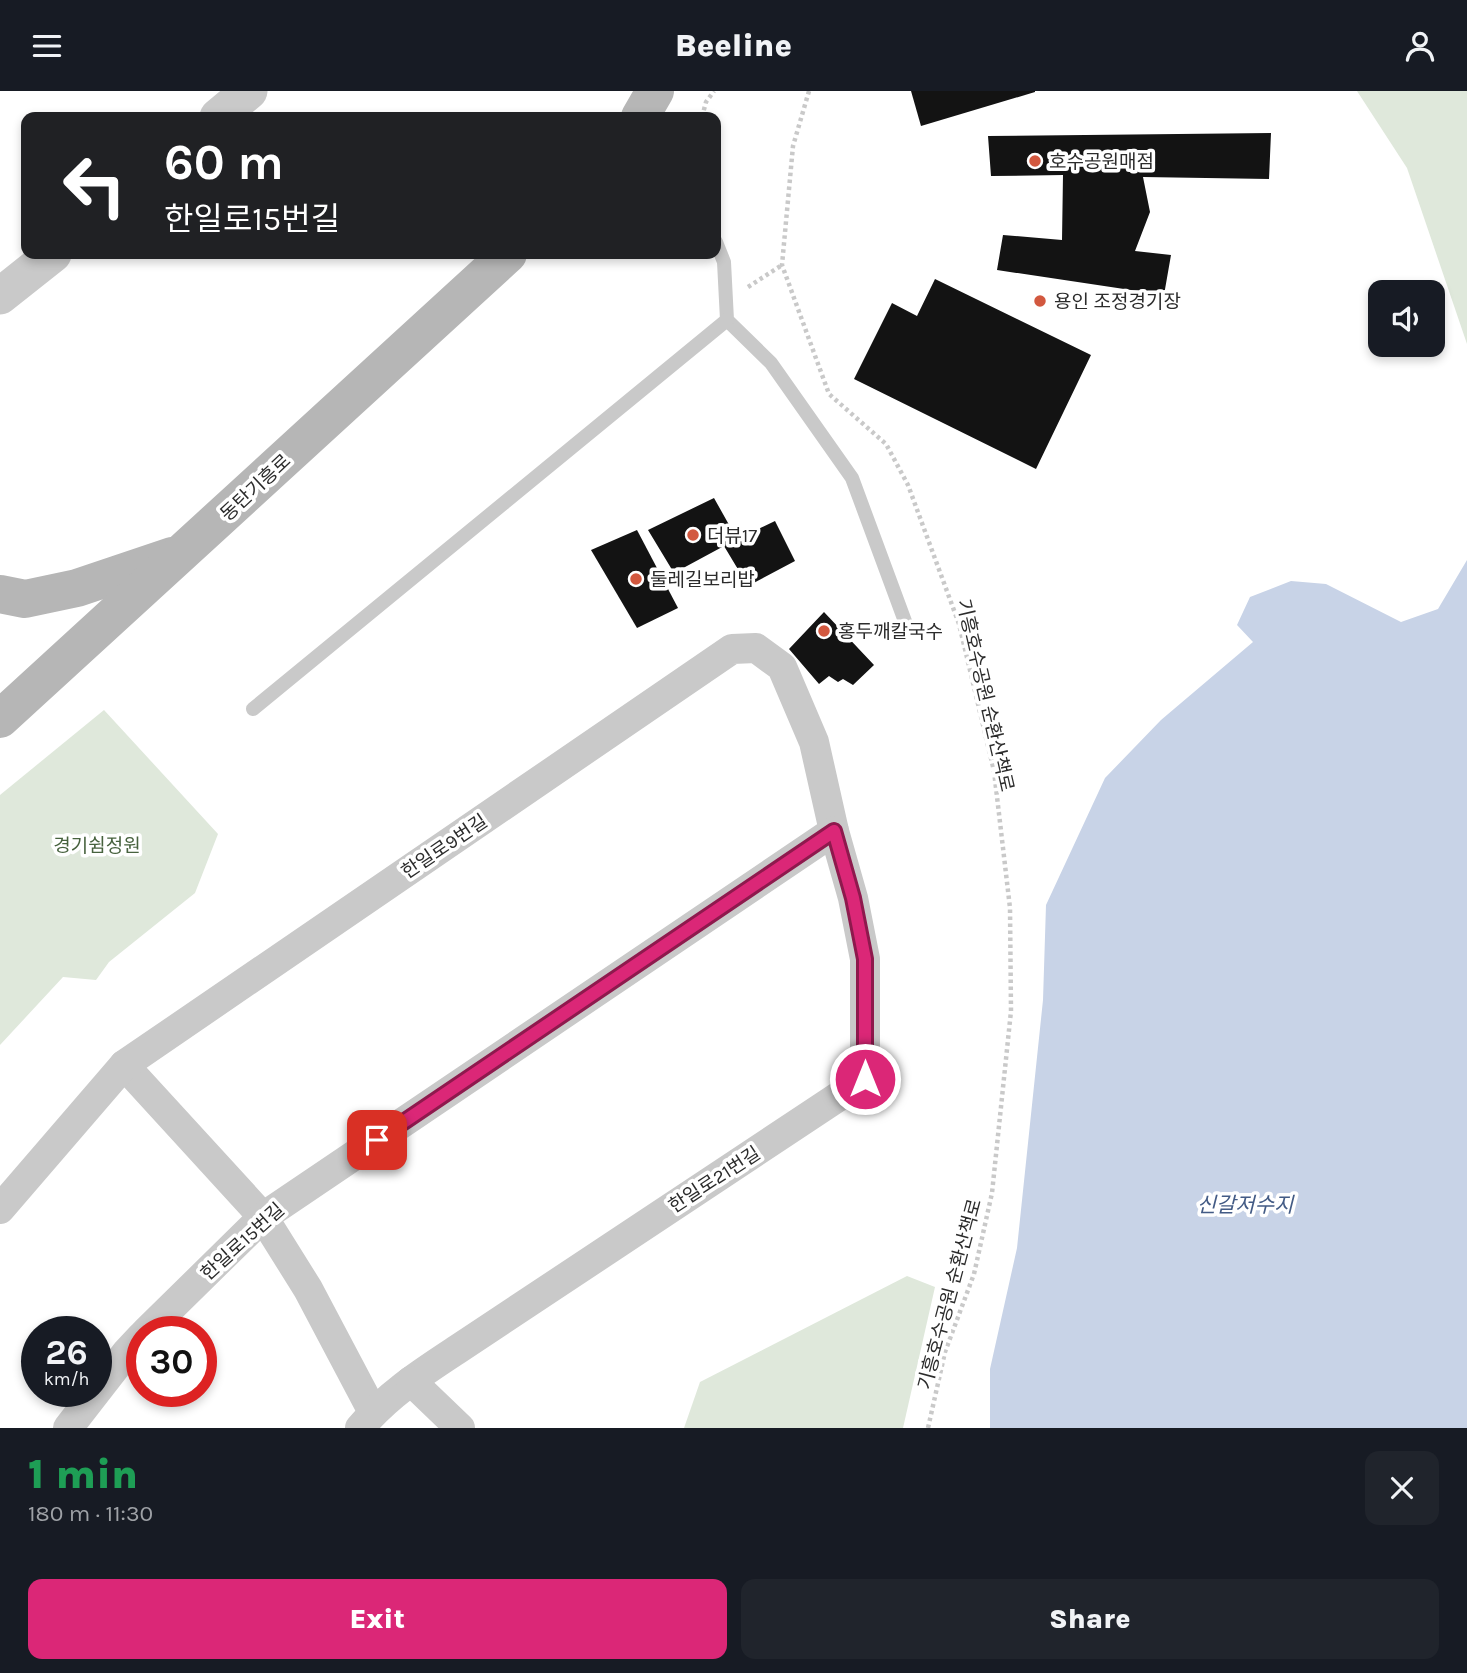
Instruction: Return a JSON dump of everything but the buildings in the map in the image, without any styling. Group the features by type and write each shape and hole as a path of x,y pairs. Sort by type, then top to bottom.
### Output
{"main road":[{"path":"643,112 655,91"},
{"name":"동탄기흥로","path":"7,698 184,552 503,259"},
{"path":"0,594 25,599 77,588 184,552"}],"street":[{"path":"224,112 250,91"},
{"path":"0,296 47,259"},
{"name":"한일로9번길","path":"0,1209 124,1065 732,649 756,648 782,667 814,742 834,831"},
{"name":"한일로15번길","path":"162,1316 263,1217 834,831"},
{"name":"한일로21번길","path":"366,1420 411,1381 865,1079 865,959 853,898 834,831"},
{"path":"124,1065 263,1217 308,1289 366,1420"},
{"path":"68,1428 126,1353"},
{"path":"411,1381 460,1428"}],"lane":[{"path":"721,254 724,262 727,320 771,363 852,478 906,624"},
{"path":"253,709 727,320"}],"path":[{"path":"703,112 706,102 714,91"},
{"name":"기흥호수공원 순환산책로","path":"809,91 793,146 782,265 829,394 886,444 908,485 959,624 994,771 1010,908 1012,1011 992,1193 974,1274 945,1352 928,1428"},
{"path":"726,300 782,265"}],"green space":[{"path":"1357,91 1467,91 1467,344 1407,168"},
{"name":"경기쉼정원","path":"104,710 218,834 195,893 109,962 96,980 63,977 0,1045 0,795"},
{"path":"907,1276 935,1287 903,1428 684,1428 700,1382"}],"water":[{"name":"신갈저수지","path":"1467,560 1467,1428 990,1428 990,1369 1017,1248 1043,1000 1046,905 1105,778 1161,720 1253,642 1237,625 1250,597 1291,581 1326,584 1401,622 1438,609"}],"place":[{"name":"호수공원매점","path":"1035,161"},
{"name":"용인 조정경기장","path":"1040,301"},
{"name":"더뷰17","path":"693,535"},
{"name":"둘레길보리밥","path":"636,579"},
{"name":"홍두깨칼국수","path":"824,631"}],"route":[{"path":"377,1140 834,831 853,898 865,959 865,1079"}]}
